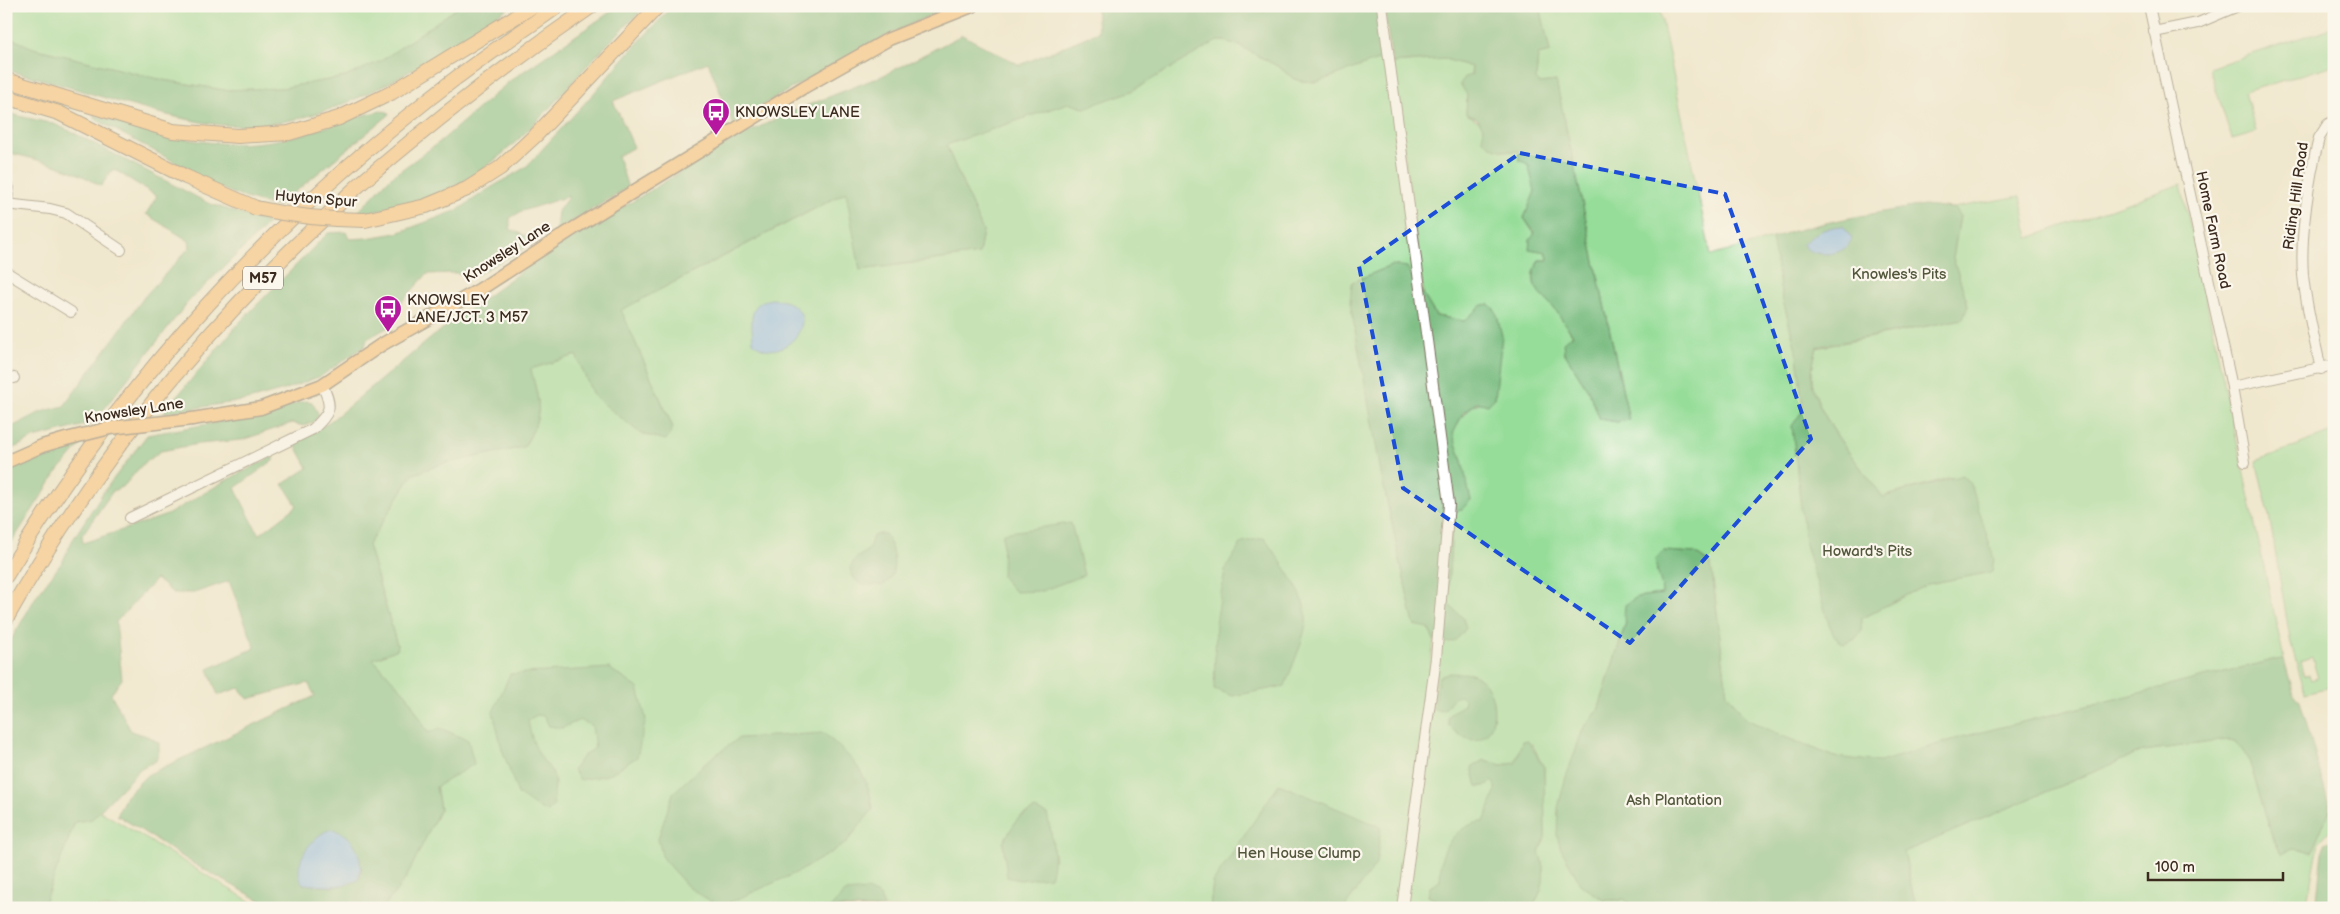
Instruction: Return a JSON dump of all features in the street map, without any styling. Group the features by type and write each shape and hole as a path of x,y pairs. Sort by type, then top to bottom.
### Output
{"highway":[{"path":"6,80 173,131 238,136 289,133 339,118 391,93 533,6"},
{"name":"M57","path":"6,576 37,523 92,445 173,342 227,282 260,248 355,161 456,78 558,6"},
{"name":"M57","path":"6,619 41,557 119,446 194,353 241,301 286,255 372,174 481,86 592,6"},
{"name":"Huyton Spur","path":"6,97 59,113 186,177 256,208 318,219 365,220 426,206 467,190 500,168 537,134 658,6"}],"main road":[{"name":"Knowsley Lane","path":"6,462 42,446 110,428 261,408 322,385 381,345 479,290 576,227 804,86 889,39 972,6"}],"street":[{"path":"1382,6 1449,504 1436,658 1402,908"},
{"name":"Home Farm Road","path":"2149,6 2232,387 2245,462"},
{"path":"2154,32 2198,23 2238,6"},
{"name":"Riding Hill Road","path":"2321,368 2303,277 2303,242 2319,138 2328,124 2334,121"},
{"path":"9,188 6,205 50,209 66,213 120,254 132,245"},
{"path":"6,272 72,313"},
{"path":"2232,387 2334,365"},
{"path":"130,518 313,429 326,417 329,408 328,398 322,385"}],"highlighted area":[{"path":"1520,153 1725,194 1811,439 1630,643 1403,488 1359,266"}],"green space":[{"path":"6,6 460,6 381,61 345,77 282,88 224,90 163,80 33,48 6,36"},
{"path":"460,6 511,6 440,53 365,95 326,111 285,121 243,126 200,122 151,111 6,70 6,36 33,48 163,80 224,90 282,88 345,77 381,61"},
{"path":"619,6 646,6 523,136 501,155 477,173 452,188 424,200 394,208 357,213 390,178 441,141 511,80"},
{"path":"673,6 952,6 923,18 840,60 733,124 708,62 613,101 634,147 618,156 628,188 556,231 558,211 569,196 522,211 510,218 510,229 528,237 525,248 474,276 456,273 427,274 396,308 392,325 367,339 365,346 321,376 284,390 248,400 163,413 239,323 328,233 346,232 349,239 397,233 458,210 526,167"},
{"path":"1096,6 1379,6 1386,57 1317,82 1302,81 1294,79 1279,67 1240,46 1225,41 1217,41 1132,91 1084,108 1068,103 946,145 983,231 979,254 860,270 846,192 621,310 673,428 666,440 641,434 593,395 576,355 531,369 537,392 538,409 535,426 524,447 441,464 412,475 368,545 398,649 373,659 407,695 428,733 440,728 468,740 474,764 436,787 440,809 406,878 383,908 274,908 194,864 117,815 126,796 147,775 315,696 308,683 248,699 239,688 218,695 208,669 255,648 229,581 194,593 173,593 156,579 116,622 122,679 111,694 131,731 150,737 159,743 156,761 141,768 92,819 75,822 42,908 6,908 6,649 37,595 63,561 72,541 104,491 147,435 258,415 305,401 312,402 319,415 314,422 304,426 292,423 242,440 198,444 161,451 141,466 124,486 113,491 82,535 83,543 167,515 225,481 272,457 274,460 235,488 259,535 297,506 283,484 308,468 295,444 332,420 436,334 535,261 733,140 786,114 884,75 962,35 1020,65 1098,32","holes":["358,854 362,871 358,880 332,887 303,884"]},
{"path":"1384,6 1540,6 1550,52 1538,55 1536,79 1540,83 1556,81 1629,420 1617,422 1600,419 1588,390 1564,352 1563,342 1573,335 1556,310 1538,291 1534,281 1539,260 1549,260 1546,252 1529,249 1530,240 1535,233 1524,218 1535,191 1528,164 1519,160 1518,151 1498,150 1486,143 1482,139 1484,129 1477,118 1466,114 1467,95 1460,84 1465,77 1472,75 1471,67 1445,59 1392,63"},
{"path":"1540,6 1659,6 1711,256 1772,238 1781,293 1797,353 1803,410 1805,544 1834,636 1861,632 1862,618 1928,584 1992,572 1951,477 1883,497 1836,434 1821,407 1812,382 1813,364 1817,348 1963,319 1968,305 1953,258 1960,216 1953,208 2020,196 2029,238 2181,184 2284,659 2269,661 1958,738 1880,763 1835,757 1746,719 1727,694 1711,564 1695,553 1664,551 1656,571 1661,577 1662,594 1637,597 1626,622 1598,711 1583,729 1604,900 1624,900 1636,908 1532,908 1543,881 1543,867 1539,852 1545,837 1544,767 1532,744 1522,742 1515,763 1501,765 1485,760 1472,767 1477,786 1484,786 1493,781 1497,790 1484,823 1444,852 1440,881 1430,887 1428,896 1436,900 1437,908 1404,908 1441,641 1463,618 1447,604 1453,511 1470,500 1462,461 1452,434 1468,410 1479,403 1495,398 1497,367 1482,305 1464,321 1436,316 1424,296 1392,63 1445,59 1472,67 1466,114 1483,125 1506,151 1518,151 1533,176 1535,192 1524,218 1546,252 1549,260 1539,260 1535,268 1534,281 1535,286 1556,310 1573,336 1564,352 1588,390 1600,419 1617,422 1629,420 1556,81 1540,83 1536,79 1538,55 1550,52"},
{"path":"2334,27 2334,65 2245,92 2256,132 2232,139 2209,68"},
{"path":"1217,41 1225,41 1240,46 1279,67 1294,79 1302,81 1317,82 1386,57 1418,286 1393,265 1352,282 1382,478 1414,625 1428,628 1434,639 1399,908 1344,908 1376,864 1213,882 1210,908 676,908 661,906 659,908 383,908 406,878 440,809 428,733 407,695 373,659 398,649 368,545 412,475 441,464 524,447 535,426 538,409 538,401 530,369 577,355 593,395 673,427 621,310 847,192 860,270 979,254 983,231 946,145 1068,103 1084,108","holes":["1047,814 1055,860 1003,842 1007,837"]},
{"path":"381,111 388,112 389,115 278,206 251,200 209,183 173,161 95,119 93,115 186,139 233,144 282,139"},
{"path":"6,113 54,124 208,203 269,223 188,302 93,423 34,438 6,452 6,430 41,412 64,406 145,296 190,247 189,241 146,214 157,196 113,169 101,186 46,162 10,153 6,176"},
{"path":"1924,205 1953,208 1960,216 1953,258 1968,305 1963,319 1817,347 1812,370 1812,382 1820,407 1827,420 1883,497 1963,475 1971,484 1994,559 1992,572 1928,584 1862,618 1861,632 1854,640 1843,644 1834,636 1829,624 1805,544 1792,426 1803,410 1797,353 1781,293 1772,238 1828,222"},
{"path":"1393,265 1407,267 1436,316 1464,321 1482,305 1489,304 1496,311 1502,336 1495,398 1488,405 1477,402 1463,413 1453,434 1462,461 1471,500 1462,509 1453,511 1447,603 1463,618 1466,628 1459,637 1449,642 1434,640 1428,628 1414,625 1382,478 1350,302 1352,282"},
{"path":"2334,431 2334,686 2305,693 2291,644 2268,509 2256,461","holes":["2312,658 2318,678 2311,680 2309,675 2304,676 2300,662"]},
{"path":"82,443 55,475 6,551 6,470 51,452"},
{"path":"1071,523 1084,575 1042,591 1015,592 1002,577 1003,533"},
{"path":"885,534 891,546 894,561 892,575 883,585 862,584 854,579 850,568 855,559 868,550 873,536"},
{"path":"1264,538 1285,567 1299,591 1304,603 1306,624 1285,686 1233,696 1214,689 1216,623 1225,570 1242,542"},
{"name":"Ash Plantation","path":"1664,551 1695,553 1711,564 1727,694 1746,719 1835,757 1880,762 1958,738 2269,661 2284,659 2294,695 2300,700 2330,809 2312,851 2293,849 2282,854 2272,836 2249,760 2236,741 2228,740 2143,751 1904,852 1916,908 1636,908 1624,900 1604,900 1581,885 1560,847 1557,835 1558,808 1565,780 1583,729 1598,711 1626,623 1624,618 1625,605 1637,597 1662,594 1655,559"},
{"path":"609,668 638,688 646,719 637,757 608,775 580,780 573,770 583,756 595,748 592,726 580,720 562,728 549,726 544,716 537,715 528,720 531,735 539,753 553,774 555,783 554,805 548,812 535,806 518,794 502,749 493,712 510,674"},
{"path":"1450,673 1474,675 1485,683 1491,695 1494,709 1492,723 1487,734 1478,739 1465,738 1449,726 1448,718 1452,712 1464,705 1465,700 1461,696 1454,697 1445,709 1440,711 1434,709 1439,677"},
{"path":"824,733 857,766 867,784 873,809 845,844 800,871 720,907 688,887 663,859 658,839 673,793 710,759 739,738"},
{"path":"1528,740 1544,767 1545,837 1539,852 1543,867 1543,881 1536,901 1532,908 1437,908 1436,900 1428,896 1430,887 1440,881 1442,859 1447,846 1455,835 1465,827 1484,822 1496,790 1493,781 1484,786 1477,786 1472,767 1485,760 1501,765 1515,763 1522,741"},
{"path":"2228,740 2236,741 2249,760 2272,836 2282,854 2293,849 2312,851 2330,809 2332,828 2318,843 2306,908 1916,908 1904,852 2143,751"},
{"name":"Hen House Clump","path":"1279,784 1381,827 1376,864 1344,908 1210,908 1213,882"},
{"path":"1035,809 1047,814 1053,853 1050,877 1020,880 1007,877 1003,842 1018,818"},
{"path":"100,811 261,908 42,908 75,822 92,819"},
{"path":"2334,840 2334,908 2316,908 2322,852 2326,843"},
{"path":"867,890 880,896 884,908 830,908 845,892"}],"water":[{"path":"1843,226 1852,238 1844,249 1832,254 1824,254 1805,248 1803,244 1817,233 1826,229"},
{"path":"772,299 791,304 800,312 802,323 798,334 789,343 778,349 765,349 753,342 752,320 758,304"},
{"path":"333,829 347,836 355,845 360,863 358,880 338,886 303,884 299,876 301,859 318,836"}],"place":[{"name":"KNOWSLEY LANE","path":"716,136"},
{"name":"KNOWSLEY LANE/JCT. 3 M57","path":"388,333"}],"park label":[{"name":"Knowles's Pits","path":"1899,274"},
{"name":"Howard's Pits","path":"1867,551"}]}
